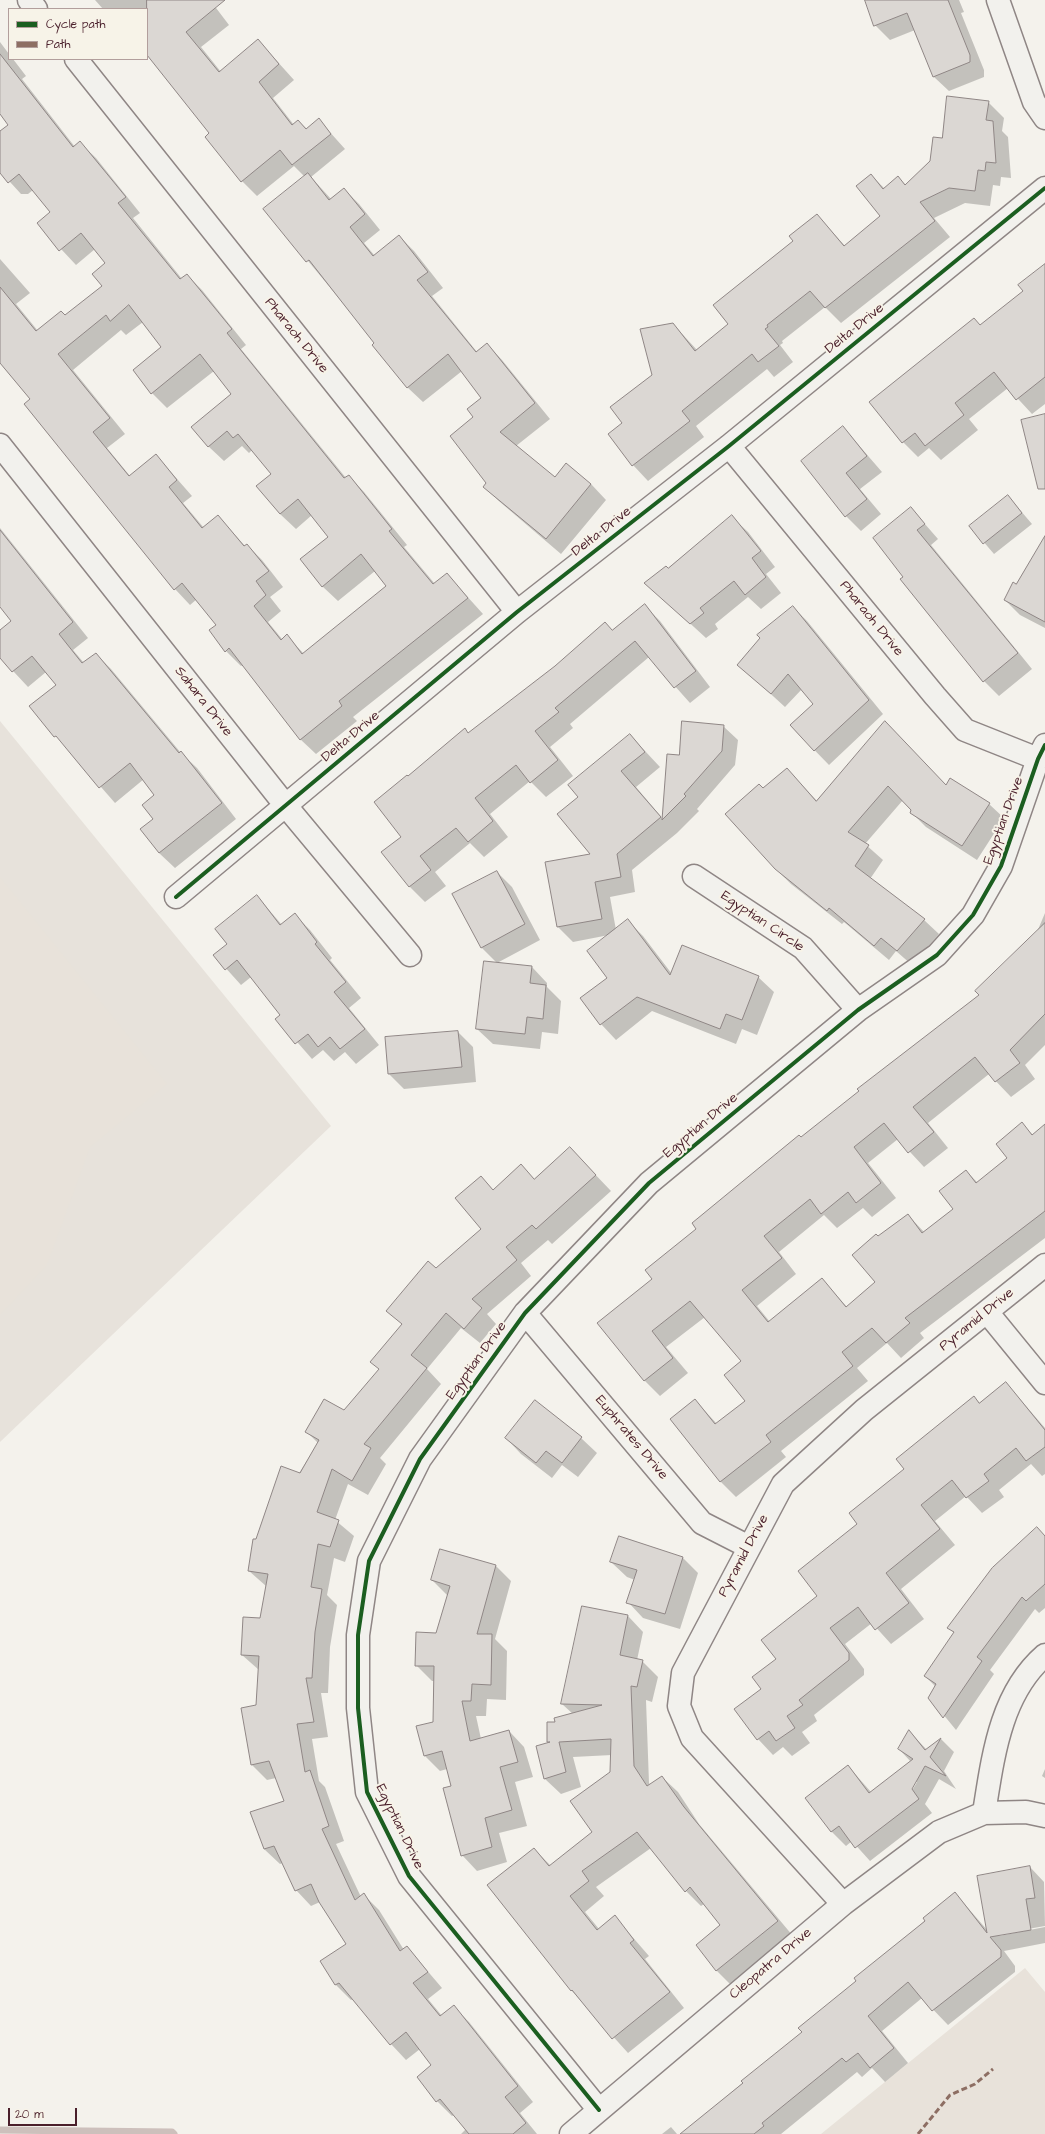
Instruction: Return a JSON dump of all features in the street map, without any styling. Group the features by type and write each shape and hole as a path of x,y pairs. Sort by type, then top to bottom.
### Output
{"street":[{"path":"28,0 35,8"},
{"path":"998,0 1034,102 1045,118"},
{"name":"Pharaoh Drive","path":"77,60 517,612"},
{"name":"Delta Drive","path":"176,897 517,612 729,446 1045,188"},
{"name":"Sahara Drive","path":"0,445 286,806 410,955"},
{"name":"Pharaoh Drive","path":"729,446 935,696 965,730 1041,752"},
{"name":"Egyptian Drive","path":"599,2110 409,1876 367,1792 358,1708 358,1635 369,1561 420,1459 526,1312 649,1183 858,1010 937,955 973,915 1001,866 1041,752"},
{"name":"Egyptian Circle","path":"694,876 803,948 858,1010"},
{"name":"Pyramid Drive","path":"843,1904 692,1738 679,1706 683,1673 783,1484 864,1410 1045,1265"},
{"name":"Euphrates Drive","path":"526,1312 702,1523 749,1547"},
{"path":"987,1312 1045,1384"},
{"path":"1045,1655 1035,1664 1011,1698 994,1752 984,1813 1026,1812 1045,1816"},
{"name":"Cleopatra Drive","path":"571,2134 843,1904 939,1832 984,1813"}],"shaded area":[{"path":"0,721 331,1126 0,1442"},
{"path":"0,877 167,1084 90,1147 47,1265 0,1315"},
{"path":"1025,1968 1045,1992 1045,2134 821,2134"}],"building":[{"path":"147,0 225,0 186,32 219,72 258,39 279,64 259,82 292,125 298,120 306,129 319,118 331,134 292,165 280,150 241,182 205,137 209,133 148,56"},
{"path":"865,0 948,0 970,55 970,62 933,77 907,13 874,26"},
{"path":"0,54 73,147 80,141 126,197 118,203 180,279 187,274 232,329 227,333 344,478 349,475 392,529 389,531 433,584 447,573 468,598 339,701 342,706 300,740 229,648 225,652 209,630 216,625 182,583 174,590 24,404 30,399 0,363 0,287 36,331 61,311 65,315 102,286 92,274 105,263 81,233 59,251 37,223 50,212 19,174 8,183 0,173 0,131 8,125 0,114","holes":["129,305 161,347 133,370 151,394 200,354 231,394 191,427 208,447 227,431 233,438 238,434 271,474 256,486 280,514 298,499 328,537 300,559 322,587 361,554 386,586 302,654 287,634 281,640 254,606 266,595 256,581 269,571 247,544 244,546 218,515 202,528 169,487 177,480 156,454 129,476 93,432 110,418 58,354 106,315 110,321"]},
{"path":"947,96 989,101 986,120 993,121 996,163 986,162 985,171 978,170 975,191 949,188 920,202 935,221 825,308 810,291 767,325 768,327 765,329 779,346 758,362 752,354 682,411 690,421 632,466 608,434 622,423 610,407 652,375 640,329 673,323 695,351 728,324 713,305 793,241 789,236 817,214 844,246 880,216 856,186 871,174 883,189 898,176 905,185 930,161 933,137 942,138"},
{"path":"308,173 329,200 344,188 365,214 350,227 373,256 399,235 428,272 417,280 476,352 487,343 535,403 500,432 555,477 566,463 591,484 546,539 483,487 486,483 450,436 473,417 467,409 481,398 448,354 407,388 372,345 374,343 309,260 306,262 263,209"},
{"path":"1045,264 1045,377 1016,400 994,372 955,403 964,415 925,446 915,433 902,443 869,402 974,318 980,325 1023,291 1018,285"},
{"path":"1045,414 1045,489 1038,489 1021,420"},
{"path":"843,426 867,456 846,473 867,499 845,517 801,461"},
{"path":"1008,495 1022,513 983,544 969,526"},
{"path":"911,507 925,524 917,530 1018,653 983,682 900,579 903,577 873,538"},
{"path":"732,515 761,551 752,558 766,577 745,595 734,581 700,608 704,613 690,624 644,583 666,566 668,568"},
{"path":"0,530 73,622 59,634 82,663 96,653 179,753 181,751 222,803 159,853 140,829 153,819 142,805 154,795 130,763 99,788 29,706 56,685 32,656 12,672 0,658 0,630 11,621 0,607"},
{"path":"1045,536 1045,622 1004,600 1013,582 1016,584"},
{"path":"645,604 696,671 674,688 635,641 555,708 559,712 535,731 558,760 530,783 516,765 475,798 493,821 468,842 456,828 420,856 431,870 409,887 381,852 401,837 374,802 407,775 408,776 465,728 468,733 555,666 605,622 612,630"},
{"path":"793,606 869,700 814,751 790,725 813,704 788,674 771,694 737,665 760,638 757,635"},
{"path":"682,721 724,725 722,751 684,794 686,796 662,820 667,754 679,755"},
{"path":"885,721 946,785 950,778 990,803 962,846 910,813 911,810 888,786 848,832 869,845 855,866 925,919 897,951 881,938 874,946 829,908 827,911 775,869 725,814 759,784 763,788 787,768 816,801"},
{"path":"630,734 645,752 621,771 661,817 617,854 621,877 595,882 602,919 557,927 545,862 590,854 557,814 578,797 568,785"},
{"path":"497,871 525,924 481,948 452,894"},
{"path":"257,895 280,925 295,913 317,942 315,944 346,982 334,992 365,1029 340,1049 330,1037 318,1047 308,1034 295,1044 275,1019 280,1015 237,960 225,970 213,955 227,944 215,929"},
{"path":"628,919 670,975 682,945 759,976 742,1020 726,1014 720,1029 637,997 600,1025 580,998 607,978 587,951"},
{"path":"1045,923 1045,1014 1010,1050 1020,1063 995,1082 975,1057 913,1107 934,1132 908,1153 884,1123 854,1147 881,1183 856,1203 848,1192 821,1214 810,1199 764,1236 782,1258 742,1290 768,1322 822,1278 846,1307 875,1282 852,1255 876,1234 878,1236 908,1214 922,1233 953,1209 939,1191 966,1170 976,1183 1007,1158 996,1144 1022,1122 1032,1135 1045,1124 1045,1211 905,1318 910,1323 886,1343 872,1328 842,1352 853,1366 766,1435 771,1442 720,1482 670,1419 695,1399 715,1424 745,1401 724,1375 741,1361 690,1301 652,1331 673,1358 644,1381 597,1323 652,1279 645,1270 696,1229 692,1223 799,1135 801,1137 859,1091 857,1089 979,995 975,991"},
{"path":"484,961 532,966 530,983 546,985 543,1019 527,1017 525,1034 476,1029"},
{"path":"458,1031 462,1067 388,1074 385,1037"},
{"path":"570,1147 596,1175 536,1229 532,1225 506,1247 517,1260 472,1299 482,1308 464,1329 446,1313 411,1355 427,1368 364,1444 371,1448 352,1481 332,1469 317,1512 339,1520 330,1547 318,1544 311,1587 322,1589 315,1632 312,1678 306,1678 314,1722 297,1724 305,1772 310,1770 329,1826 322,1829 355,1900 364,1893 400,1951 407,1946 428,1972 413,1983 440,2016 454,2005 518,2086 505,2097 526,2123 513,2134 469,2134 440,2099 436,2102 417,2077 431,2065 406,2032 390,2045 339,1983 335,1985 320,1961 346,1944 319,1902 311,1884 295,1891 274,1846 264,1849 250,1812 284,1801 269,1761 251,1765 241,1708 256,1705 259,1656 241,1655 243,1617 260,1618 268,1574 248,1571 253,1539 256,1539 281,1466 300,1473 319,1440 305,1432 324,1399 344,1410 379,1369 370,1362 402,1324 386,1311 428,1261 436,1268 481,1229 455,1198 481,1176 493,1190 521,1164 534,1179"},
{"path":"1006,1382 1045,1430 1045,1447 1026,1461 1016,1448 984,1474 989,1481 966,1498 952,1480 921,1505 940,1529 886,1573 909,1603 875,1630 858,1607 830,1628 849,1653 849,1660 799,1700 803,1705 787,1716 795,1728 776,1741 769,1731 757,1740 734,1709 761,1689 752,1677 776,1659 761,1640 817,1596 798,1571 857,1524 849,1513 904,1469 896,1459 974,1396 979,1403"},
{"path":"535,1400 582,1437 562,1463 546,1451 536,1463 505,1438"},
{"path":"1037,1527 1045,1536 1045,1584 1026,1601 1022,1597 977,1657 982,1661 943,1718 928,1698 936,1684 924,1676 954,1632 947,1628 992,1568"},
{"path":"619,1536 683,1557 665,1614 626,1603 637,1570 610,1562"},
{"path":"440,1549 496,1565 477,1634 492,1634 491,1685 472,1684 471,1701 462,1701 470,1741 509,1730 518,1762 500,1767 512,1810 485,1818 492,1847 461,1856 443,1788 451,1786 442,1751 424,1756 416,1726 433,1722 434,1666 415,1666 416,1632 436,1633 450,1586 431,1580"},
{"path":"582,1606 628,1615 620,1655 643,1660 637,1687 631,1686 634,1766 647,1786 662,1776 684,1807 778,1921 716,1971 696,1945 720,1925 690,1887 685,1892 637,1832 582,1871 589,1881 570,1896 597,1930 615,1915 634,1940 630,1943 670,1992 612,2039 572,1990 571,1991 487,1885 534,1848 549,1866 592,1832 570,1801 610,1772 611,1739 559,1742 566,1772 544,1779 536,1746 550,1742 547,1742 547,1722 555,1722 554,1718 602,1705 561,1704"},
{"path":"909,1730 925,1750 941,1738 930,1757 946,1776 925,1766 912,1789 919,1799 855,1848 839,1826 831,1832 805,1798 848,1765 869,1793 913,1759 898,1749"},
{"path":"1030,1866 1035,1898 1026,1899 1031,1930 990,1937 1001,1950 1001,1957 932,2011 908,1982 868,2016 894,2048 870,2068 858,2053 846,2062 842,2058 762,2123 764,2126 754,2134 680,2134 743,2083 741,2081 802,2032 798,2028 856,1981 854,1978 925,1921 923,1918 955,1892 987,1933 977,1876"}],"waterway":[{"path":"0,2130 172,2132 174,2134"}],"marked path":[{"path":"918,2134 950,2095 975,2084 993,2069"}],"cycle path":[{"path":"176,897 517,612 729,446 1045,188"},
{"path":"599,2110 409,1876 367,1792 358,1708 358,1635 369,1561 420,1459 525,1313 649,1183 858,1010 937,955 973,915 1001,866 1038,759 1045,745"}]}
